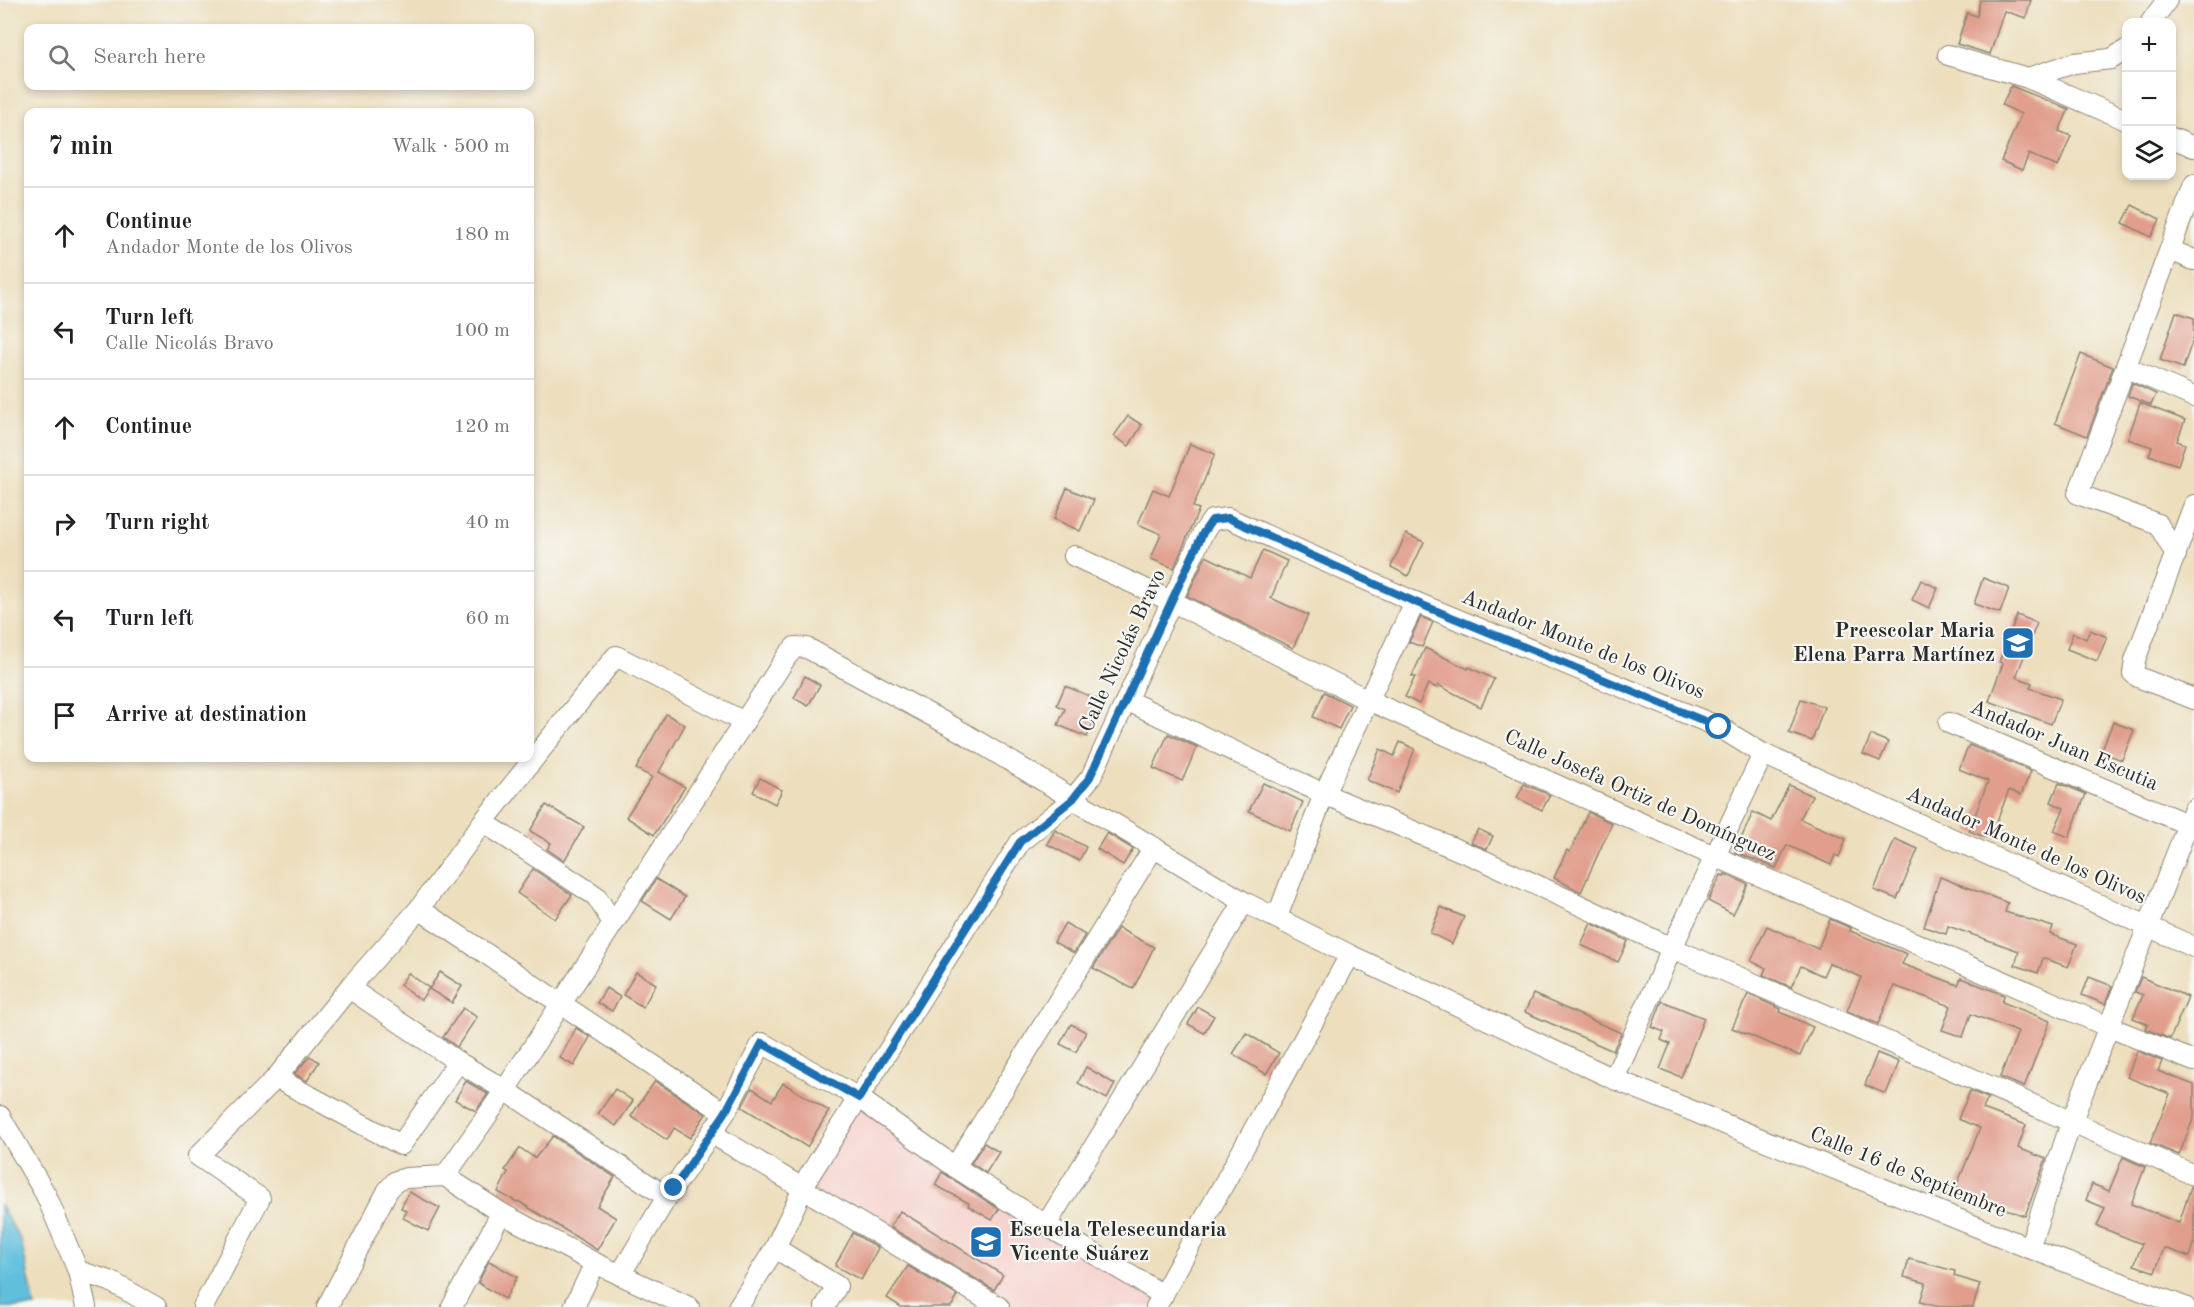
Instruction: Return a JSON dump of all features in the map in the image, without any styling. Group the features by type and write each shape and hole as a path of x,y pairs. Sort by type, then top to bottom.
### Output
{"street":[{"path":"2154,18 2167,0"},
{"path":"2028,78 2074,63 2111,59 2122,53"},
{"path":"1948,55 2028,78 2122,118"},
{"path":"2176,140 2194,147"},
{"path":"2176,555 2158,524 2078,494 2194,185"},
{"path":"2170,250 2194,260"},
{"path":"2127,368 2194,397"},
{"path":"2194,505 2135,660 2133,673 2194,699"},
{"name":"Andador Monte de los Olivos","path":"1212,520 1228,518 1415,602 1719,727 1763,754 2194,947"},
{"name":"Calle Nicolás Bravo","path":"738,1307 775,1248 810,1176 1020,842 1073,799 1090,777 1203,533 1212,520"},
{"name":"Calle Josefa Ortiz de Domínguez","path":"1074,556 1171,601 1368,700 1714,856 2109,1027 2194,1061"},
{"path":"1277,917 1324,794 1415,602"},
{"name":"Calle 16 de Septiembre","path":"744,722 787,656 795,647 807,648 962,732 1244,902 1350,955 1614,1079 2029,1248 2185,1307"},
{"path":"445,1176 505,1090 744,722 616,656 534,758"},
{"path":"1126,700 1324,794 1487,862 1672,948 2194,1175"},
{"name":"Andador Juan Escutia","path":"1948,723 2192,820"},
{"path":"1614,1079 1714,856 1763,754"},
{"path":"207,1306 260,1198 198,1156 276,1078 348,988 420,909 483,822 531,762"},
{"path":"2029,1248 2072,1123 2192,820"},
{"path":"483,822 596,896 613,923"},
{"path":"955,1167 1154,847"},
{"path":"1046,1225 1244,902"},
{"path":"420,909 725,1113"},
{"path":"620,1275 667,1197 725,1113 762,1043 859,1098 955,1167 1160,1301 1350,955"},
{"path":"348,988 667,1197"},
{"path":"276,1078 401,1145 458,1062"},
{"path":"0,1116 46,1195 78,1271 86,1307"},
{"path":"711,1133 999,1307"},
{"path":"327,1307 388,1190 396,1181 406,1178 445,1176 501,1213 595,1263 689,1307"},
{"path":"452,1307 501,1213"},
{"path":"775,1248 837,1286 825,1307"},
{"path":"574,1307 595,1263"},
{"path":"78,1271 110,1281 156,1307"}],"shaded area":[{"name":"Preescolar Maria Elena Parra Martínez","path":"2014,610 2043,621 2022,677 1993,666"},
{"name":"Escuela Telesecundaria Vicente Suárez","path":"860,1103 1158,1296 1152,1307 1004,1307 809,1188"}],"water":[{"path":"0,1205 21,1241 35,1307 0,1307"}],"building":[{"path":"1980,0 2031,0 2026,18 2004,11 1990,54 1957,44 1967,13 1977,16"},
{"path":"2011,86 2069,109 2059,131 2071,136 2058,167 2029,154 2022,170 2001,161 2021,114 2002,105"},
{"path":"2132,205 2160,219 2151,237 2123,223"},
{"path":"2176,312 2194,318 2194,336 2183,368 2160,360"},
{"path":"2081,354 2113,367 2087,436 2055,423"},
{"path":"2132,383 2156,394 2151,405 2128,396"},
{"path":"2140,403 2185,420 2177,441 2185,444 2178,465 2149,455 2152,447 2128,439"},
{"path":"1128,416 1142,425 1129,446 1114,436"},
{"path":"1190,444 1215,454 1193,507 1199,509 1174,568 1151,559 1161,534 1138,524 1153,489 1169,496"},
{"path":"1067,488 1094,500 1080,531 1054,519"},
{"path":"1406,534 1424,542 1408,576 1391,567"},
{"path":"1263,550 1287,561 1271,598 1308,615 1293,648 1187,596 1206,556 1250,578"},
{"path":"1983,578 2009,588 2000,613 1974,604"},
{"path":"1921,580 1938,588 1929,608 1912,600"},
{"path":"2017,615 2037,623 2016,677 2032,683 2030,688 2061,699 2051,724 1989,701 2003,663 1999,662"},
{"path":"1421,617 1433,622 1422,647 1409,642"},
{"path":"2090,630 2107,637 2097,661 2067,649 2073,633 2086,639"},
{"path":"1425,648 1494,679 1481,707 1438,685 1437,688 1428,684 1419,704 1405,697"},
{"path":"805,676 820,685 808,706 794,698"},
{"path":"1065,686 1102,701 1087,737 1058,725 1065,709 1057,705"},
{"path":"1324,692 1350,705 1339,729 1313,717"},
{"path":"1801,699 1824,707 1812,741 1789,733"},
{"path":"666,714 685,725 659,772 685,787 654,835 626,817 652,777 636,769"},
{"path":"2113,722 2134,730 2122,760 2101,752"},
{"path":"1168,734 1197,747 1182,781 1153,768"},
{"path":"1871,735 1888,742 1880,761 1863,754"},
{"path":"1400,742 1415,749 1397,793 1367,780 1380,749 1394,756"},
{"path":"1969,745 2031,771 2021,795 2009,790 1990,839 1969,831 1988,781 1959,769"},
{"path":"760,778 782,790 775,804 753,792"},
{"path":"1263,783 1303,802 1290,831 1249,811"},
{"path":"2059,783 2086,794 2069,837 2054,831 2064,808 2051,802"},
{"path":"1524,784 1550,795 1542,810 1517,798"},
{"path":"1789,785 1812,796 1800,819 1846,839 1839,857 1835,855 1831,865 1787,845 1776,868 1735,852 1753,812 1771,821"},
{"path":"546,805 584,827 564,861 547,849 551,843 530,831"},
{"path":"1588,812 1612,823 1581,892 1554,878 1567,850 1570,852"},
{"path":"1478,829 1493,836 1487,849 1471,843"},
{"path":"1055,830 1086,847 1079,861 1047,844"},
{"path":"1107,833 1133,849 1123,865 1097,849"},
{"path":"1895,839 1918,849 1897,899 1874,890"},
{"path":"533,869 572,895 555,919 517,893"},
{"path":"1725,874 1748,884 1733,914 1708,901 1721,875"},
{"path":"1940,877 2008,903 2005,912 2053,927 2050,934 2077,944 2068,967 2043,958 2038,973 2015,965 2019,951 1948,926 1946,934 1924,927"},
{"path":"656,879 685,897 671,919 642,901"},
{"path":"1441,907 1464,917 1452,944 1430,933"},
{"path":"1830,919 1851,928 1850,931 1907,954 1902,964 1958,985 1961,978 2004,995 2002,1002 2050,1021 2024,1087 2000,1077 2018,1032 1971,1014 1963,1037 1942,1030 1951,1006 1894,986 1878,1024 1847,1011 1861,977 1829,963 1823,976 1801,966 1791,987 1763,975 1766,968 1751,961 1767,926 1818,949"},
{"path":"1065,923 1085,935 1074,953 1054,942"},
{"path":"1591,923 1628,941 1618,962 1581,945"},
{"path":"1118,928 1154,947 1133,989 1093,968"},
{"path":"440,972 462,986 452,1003 429,989"},
{"path":"636,972 656,984 643,1007 623,995"},
{"path":"408,973 429,988 421,1000 400,985"},
{"path":"2089,977 2112,986 2105,1004 2082,995"},
{"path":"2141,977 2188,997 2170,1039 2146,1029 2148,1024 2133,1018 2143,995 2135,992"},
{"path":"606,988 620,997 612,1011 597,1003"},
{"path":"1533,994 1621,1033 1613,1051 1525,1012"},
{"path":"1748,994 1813,1027 1800,1056 1732,1028"},
{"path":"1662,1001 1704,1018 1681,1077 1660,1069 1670,1044 1661,1040 1664,1032 1652,1027"},
{"path":"1198,1007 1214,1016 1204,1033 1188,1024"},
{"path":"463,1008 477,1017 457,1047 443,1037"},
{"path":"1071,1024 1086,1032 1076,1052 1060,1044"},
{"path":"576,1028 590,1037 574,1066 560,1058"},
{"path":"1246,1033 1279,1053 1266,1074 1233,1054"},
{"path":"2137,1051 2162,1061 2158,1071 2194,1085 2194,1117 2179,1155 2150,1143 2170,1094 2127,1077"},
{"path":"1877,1053 1899,1062 1886,1094 1865,1085"},
{"path":"310,1056 319,1062 307,1081 294,1074"},
{"path":"1086,1067 1115,1084 1107,1099 1078,1083"},
{"path":"466,1081 488,1094 476,1111 455,1100"},
{"path":"655,1081 706,1114 690,1138 674,1128 667,1140 631,1116"},
{"path":"783,1083 829,1111 807,1147 742,1107 752,1088 772,1101"},
{"path":"615,1089 633,1101 616,1126 598,1114"},
{"path":"1970,1091 1988,1098 1983,1109 2026,1125 2018,1148 2046,1159 2025,1216 1955,1190 1980,1128 1958,1119"},
{"path":"553,1136 615,1177 597,1206 616,1218 597,1250 518,1201 498,1192 508,1172 505,1170 520,1148 535,1158"},
{"path":"984,1143 999,1152 986,1173 971,1163"},
{"path":"2123,1157 2145,1167 2131,1204 2179,1223 2191,1187 2194,1188 2194,1244 2190,1257 2164,1248 2155,1272 2134,1265 2142,1244 2097,1226 2105,1208 2086,1200 2092,1184 2109,1191"},
{"path":"942,1172 999,1209 992,1220 968,1206 969,1203 935,1185"},
{"path":"409,1192 440,1208 428,1231 403,1218 407,1211 401,1208"},
{"path":"900,1211 1003,1275 994,1290 890,1227"},
{"path":"853,1233 878,1248 861,1280 835,1266"},
{"path":"1909,1259 1955,1271 1954,1276 1980,1284 1973,1307 1939,1307 1920,1302 1926,1283 1904,1277"},
{"path":"489,1261 517,1277 505,1299 478,1283"},
{"path":"908,1266 958,1296 951,1307 901,1307 887,1298"}],"place":[{"name":"Preescolar Maria Elena Parra Martínez","path":"2018,643"},
{"name":"Escuela Telesecundaria Vicente Suárez","path":"986,1242"}],"route":[{"path":"674,1188 725,1113 762,1043 859,1098 1020,842 1073,799 1090,777 1203,533 1212,520 1228,518 1415,602 1719,727"}]}
